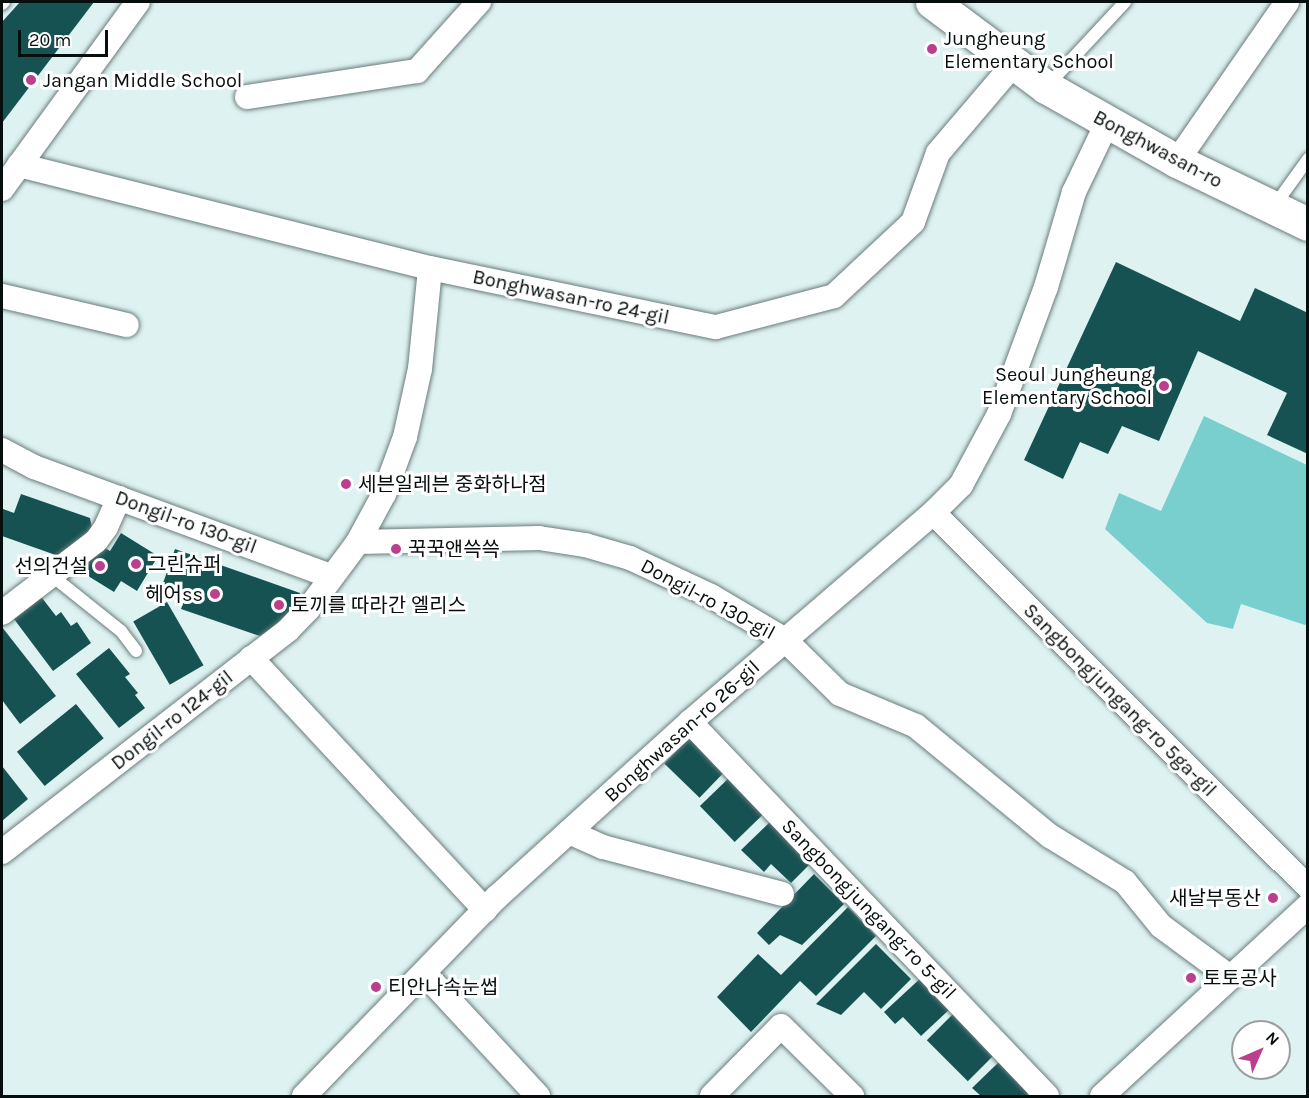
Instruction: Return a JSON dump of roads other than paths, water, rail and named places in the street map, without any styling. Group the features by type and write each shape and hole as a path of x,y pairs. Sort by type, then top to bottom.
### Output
{"main road":[{"name":"Bonghwasan-ro","path":"932,2 1013,65 1046,87 1177,161 1308,224"}],"street":[{"path":"2,189 138,2"},
{"path":"247,97 417,71 479,2"},
{"path":"1177,161 1287,2"},
{"name":"Bonghwasan-ro 24-gil","path":"19,165 430,268 716,327 834,296 913,222 938,153 1013,65"},
{"name":"Bonghwasan-ro 26-gil","path":"304,1096 485,910 690,722 933,513 961,485 999,414 1046,287 1074,192 1107,123"},
{"path":"331,576 358,542 384,494 405,436 420,369 430,268"},
{"path":"2,296 127,325"},
{"name":"Dongil-ro 130-gil","path":"2,450 34,467 331,576"},
{"path":"2,613 102,535 119,498"},
{"name":"Sangbongjungang-ro 5ga-gil","path":"933,513 1308,887"},
{"name":"Dongil-ro 130-gil","path":"358,542 539,538 585,545 630,558 676,578 785,640 840,694 916,726 1050,836 1125,882 1161,926 1230,977"},
{"name":"Dongil-ro 124-gil","path":"2,852 288,630 309,608 331,576"},
{"path":"251,658 485,910"},
{"name":"Sangbongjungang-ro 5-gil","path":"690,722 1047,1096"},
{"path":"569,832 603,846 782,894"},
{"path":"1102,1096 1308,906"},
{"path":"424,973 538,1096"},
{"path":"712,1096 781,1026 852,1096"}],"lane":[{"path":"1046,87 1125,2"},
{"path":"1272,208 1308,159"},
{"path":"51,575 121,631 136,651"}],"place":[{"name":"Jungheung Elementary School","path":"932,49"},
{"name":"Jangan Middle School","path":"31,80"},
{"name":"Seoul Jungheung Elementary School","path":"1164,386"},
{"name":"세븐일레븐 중화하나점","path":"346,484"},
{"name":"꾹꾹앤쓱쓱","path":"396,549"},
{"name":"그린슈퍼","path":"136,564"},
{"name":"선의건설","path":"100,566"},
{"name":"헤어ss","path":"215,594"},
{"name":"토끼를 따라간 엘리스","path":"279,605"},
{"name":"새날부동산","path":"1273,898"},
{"name":"토토공사","path":"1191,978"},
{"name":"티안나속눈썹","path":"376,987"}]}
